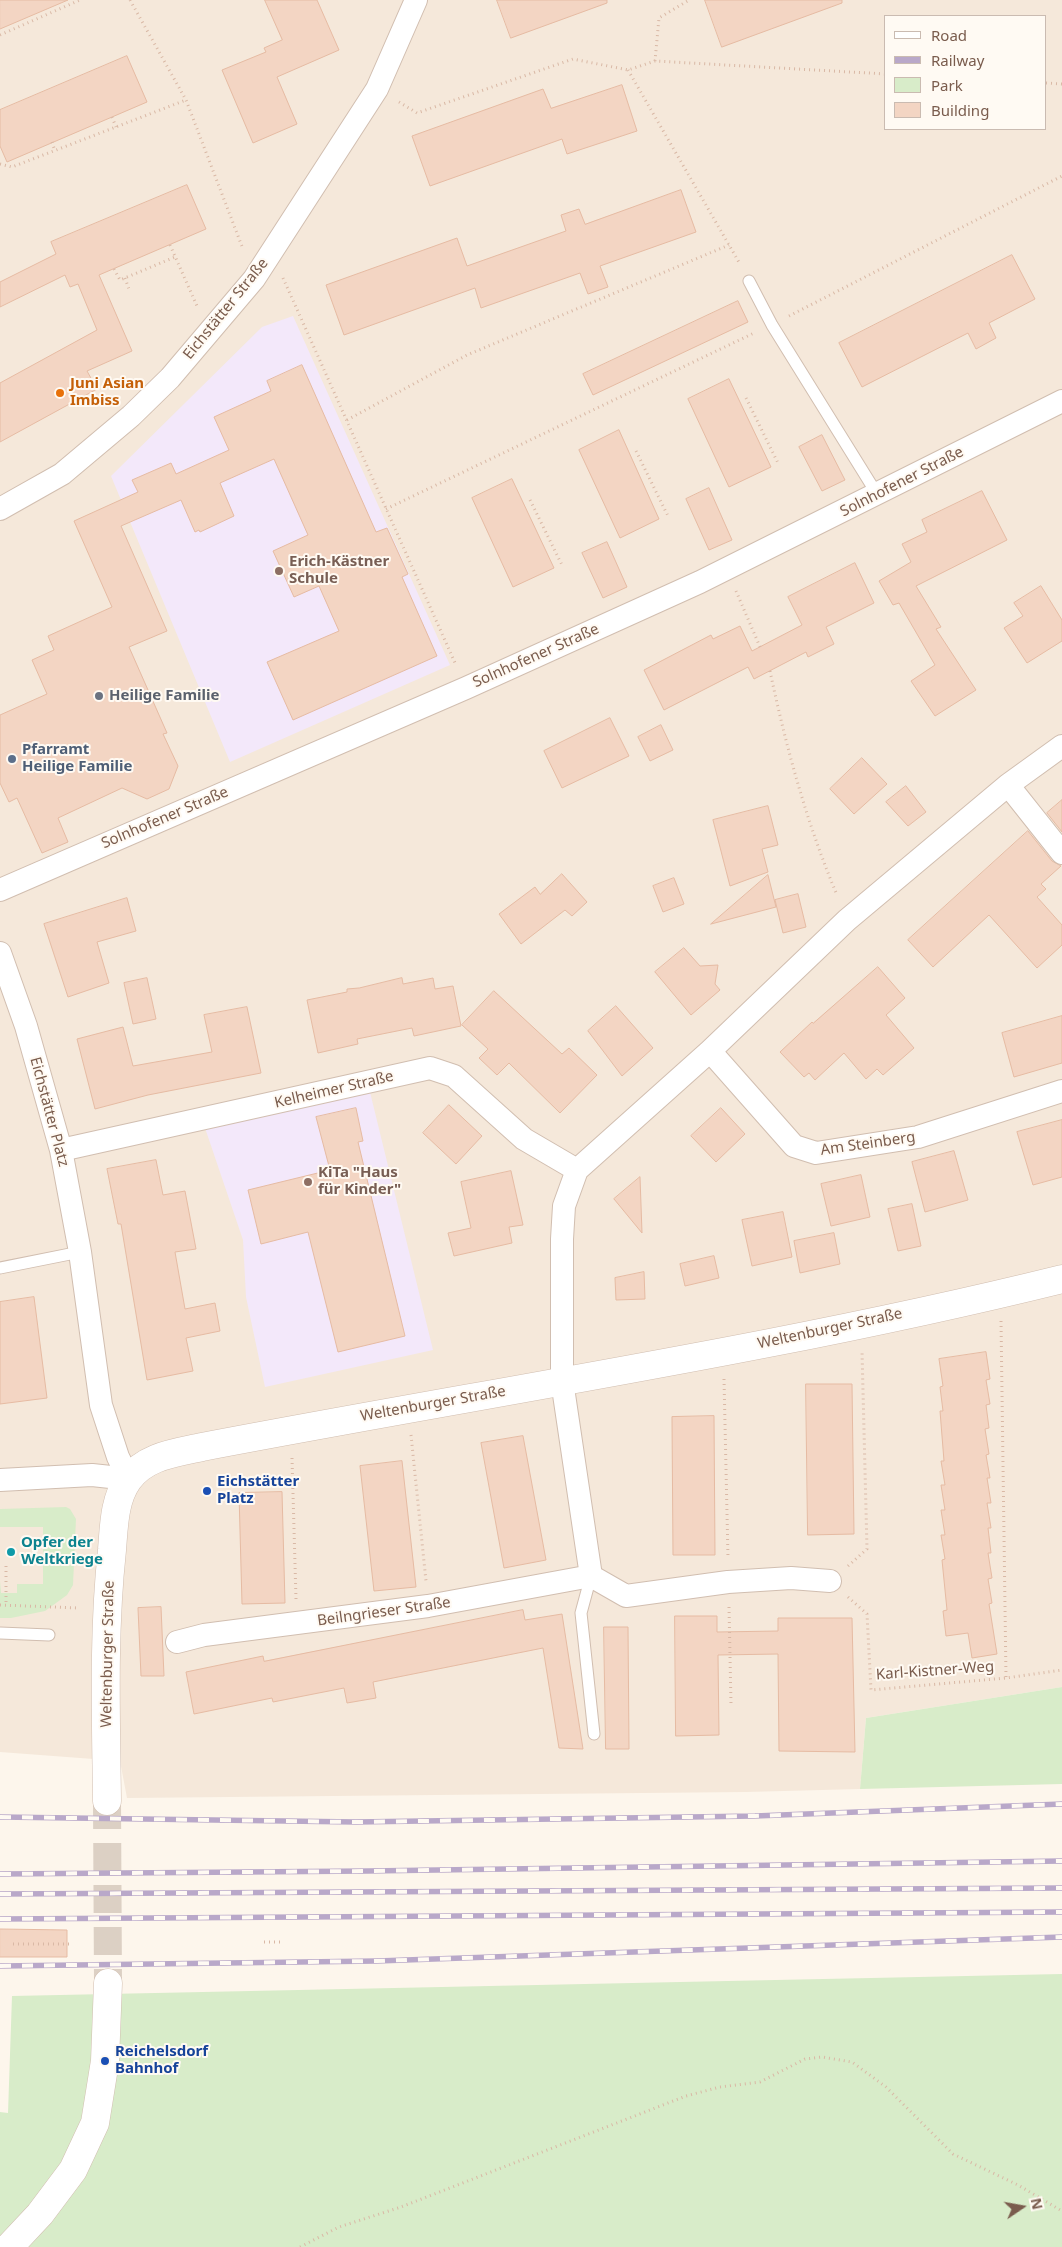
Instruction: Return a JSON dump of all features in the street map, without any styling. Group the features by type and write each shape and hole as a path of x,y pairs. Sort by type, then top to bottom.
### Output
{"street":[{"name":"Eichstätter Straße","path":"0,508 62,474 131,416 170,378 254,279 377,89 416,0"},
{"name":"Solnhofener Straße","path":"0,890 466,688 727,570 1062,401"},
{"path":"830,1581 790,1578 728,1582 626,1596 591,1576 562,1381 562,1239 564,1206 577,1170 710,1051 847,920 1008,785 1062,746"},
{"path":"1008,785 1062,853"},
{"name":"Eichstätter Platz","path":"0,953 26,1026 61,1150 80,1252 101,1405 118,1457 129,1479"},
{"name":"Am Steinberg","path":"710,1051 794,1146 816,1153 918,1137 1062,1091"},
{"name":"Kelheimer Straße","path":"61,1150 430,1068 454,1076 524,1139 577,1170"},
{"name":"Weltenburger Straße","path":"107,1801 106,1603 116,1510 120,1493 129,1479 143,1464 160,1456 291,1430 723,1351 1000,1295 1062,1279"},
{"path":"0,1480 92,1475 129,1479"},
{"name":"Beilngrieser Straße","path":"178,1642 204,1635 296,1625 428,1606 591,1576"},
{"path":"9,2247 40,2214 73,2170 95,2123 105,2061 108,1983"}],"lane":[{"path":"749,281 772,325 877,494"},
{"path":"0,1268 80,1252"},
{"path":"591,1576 581,1613 594,1734"},
{"path":"0,1634 49,1636"}],"path":[{"path":"0,35 80,0"},
{"path":"130,0 186,100 254,279"},
{"path":"655,61 659,18 688,0"},
{"path":"52,7 54,11"},
{"path":"377,89 417,113 573,58 628,70 655,61 884,74"},
{"path":"628,70 749,281"},
{"path":"1047,83 1062,84"},
{"path":"0,164 12,167 186,100"},
{"path":"112,117 116,127"},
{"path":"52,142 55,151"},
{"path":"386,509 772,325 1062,176"},
{"path":"170,245 209,332"},
{"path":"347,420 467,355 729,245"},
{"path":"272,252 466,688"},
{"path":"114,269 120,280 175,257"},
{"path":"125,278 130,292"},
{"path":"746,398 778,463"},
{"path":"636,451 668,516"},
{"path":"530,500 562,565"},
{"path":"727,570 760,647"},
{"path":"770,671 784,736 826,870 847,920"},
{"path":"1000,1295 1006,1678"},
{"path":"830,1581 866,1549 862,1357"},
{"path":"724,1384 730,1706"},
{"path":"409,1408 428,1606"},
{"path":"291,1430 296,1625"},
{"path":"6,1566 6,1605"},
{"name":"Karl-Kistner-Weg","path":"830,1581 867,1614 871,1690 1006,1678 1062,1670"},
{"path":"0,1605 80,1608"},
{"path":"264,1942 281,1942"},
{"path":"13,1944 69,1944"},
{"path":"300,2247 338,2227 400,2207 686,2096 720,2087 760,2082 805,2059 822,2057 852,2062 892,2093 953,2154 1018,2185 1062,2211"}],"shaded area":[{"path":"0,0 1062,0 1062,1687 866,1718 860,1789 746,1792 127,1798 120,1761 0,1752"},
{"name":"Erich-Kästner Schule","path":"293,316 450,665 230,762 111,476 262,327"},
{"name":"KiTa \"Haus für Kinder\"","path":"369,1088 433,1350 265,1387 246,1297 243,1240 204,1125"}],"green space":[{"path":"66,1507 70,1509 76,1519 73,1585 67,1595 45,1611 11,1618 0,1618 0,1581 1,1593 17,1593 17,1584 43,1584 43,1527 0,1527 0,1509"},
{"path":"1062,1687 1062,1784 860,1789 866,1718"},
{"path":"1062,1974 1062,2247 0,2247 0,2112 8,2113 12,1996"}],"building":[{"path":"0,0 68,0 0,29"},
{"path":"265,0 317,0 339,50 277,77 297,124 253,143 222,70 266,52 264,48 282,40"},
{"path":"497,0 607,0 607,3 511,38"},
{"path":"705,0 842,0 842,3 722,47"},
{"path":"127,56 147,102 7,162 0,146 0,110"},
{"path":"622,85 637,131 567,154 562,139 430,186 412,136 543,89 551,108"},
{"path":"187,185 206,229 99,275 132,351 87,371 97,389 0,442 0,383 97,330 78,284 70,287 65,275 0,307 0,282 56,254 51,242"},
{"path":"681,190 696,232 600,266 608,287 588,294 580,273 481,308 475,288 344,335 326,285 457,238 467,266 566,231 561,215 579,209 585,224"},
{"path":"1012,255 1035,299 989,323 996,338 976,349 968,333 862,387 839,343"},
{"path":"738,301 748,322 593,395 583,374"},
{"path":"302,365 376,532 387,528 408,574 402,577 437,656 293,720 267,662 339,631 319,586 294,597 273,551 308,535 274,459 220,483 234,516 200,532 199,530 195,532 181,500 121,526 167,631 129,647 167,733 163,734 178,766 169,789 147,799 122,788 58,818 68,842 42,853 17,798 9,802 0,783 0,715 47,694 32,660 54,650 48,636 112,607 74,521 138,492 132,480 171,463 176,474 229,450 214,417 271,391 267,381"},
{"path":"729,379 771,467 729,487 688,399"},
{"path":"619,430 659,519 620,538 579,450"},
{"path":"822,435 845,480 822,491 799,447"},
{"path":"512,479 554,568 513,587 472,498"},
{"path":"709,488 732,540 709,550 686,499"},
{"path":"982,491 1007,540 916,586 941,627 936,629 976,690 935,716 911,681 935,665 899,603 893,605 879,581 911,562 902,544 927,532 922,520"},
{"path":"607,542 627,587 603,598 582,553"},
{"path":"855,563 874,603 826,627 834,644 808,657 806,652 754,679 748,667 664,710 644,670 711,635 713,639 740,626 752,651 802,625 788,597"},
{"path":"1041,586 1062,620 1062,641 1027,663 1004,628 1023,616 1014,603"},
{"path":"610,718 629,756 562,788 544,751"},
{"path":"661,725 673,750 650,761 638,737"},
{"path":"862,758 887,784 854,814 830,789"},
{"path":"906,786 926,812 908,826 886,802"},
{"path":"1062,800 1062,832 1047,813"},
{"path":"768,806 778,845 762,849 768,872 730,886 713,820"},
{"path":"1028,831 1052,861 1061,866 1041,884 1046,889 1037,897 1062,925 1062,945 1037,968 989,915 933,967 908,940"},
{"path":"562,874 587,902 572,916 565,910 521,944 499,914 535,887 540,894"},
{"path":"768,875 776,907 711,924"},
{"path":"674,878 684,904 663,912 653,886"},
{"path":"798,894 806,927 783,933 775,900"},
{"path":"127,898 136,931 97,942 109,983 68,997 44,924"},
{"path":"684,948 700,966 718,965 715,984 720,990 691,1015 655,972"},
{"path":"878,967 905,998 886,1015 914,1048 883,1075 877,1069 866,1079 844,1053 815,1080 809,1073 804,1077 780,1052 812,1022"},
{"path":"147,978 156,1019 133,1024 124,983"},
{"path":"402,978 403,984 433,978 435,989 453,986 461,1026 414,1036 412,1028 357,1039 358,1044 318,1053 307,1000 347,992 347,989"},
{"path":"494,991 562,1054 569,1048 597,1075 560,1113 509,1063 497,1075 479,1058 488,1049 462,1025"},
{"path":"616,1006 653,1048 622,1076 588,1031"},
{"path":"247,1007 261,1073 148,1095 95,1109 77,1039 123,1027 133,1066 212,1052 204,1015"},
{"path":"1062,1016 1062,1063 1014,1077 1002,1033"},
{"path":"449,1105 482,1136 456,1164 423,1133"},
{"path":"356,1108 363,1141 358,1142 405,1336 338,1352 308,1232 261,1244 248,1190 330,1170 316,1117"},
{"path":"721,1108 745,1134 716,1162 691,1136"},
{"path":"1062,1120 1062,1177 1033,1185 1017,1132"},
{"path":"954,1151 968,1200 925,1212 912,1162"},
{"path":"156,1160 163,1195 185,1191 196,1249 175,1252 185,1309 215,1303 220,1331 186,1338 193,1371 147,1380 121,1224 118,1224 107,1169"},
{"path":"511,1171 523,1225 509,1227 512,1243 454,1256 448,1233 471,1228 461,1182"},
{"path":"861,1175 870,1217 831,1226 821,1184"},
{"path":"640,1177 642,1233 614,1199"},
{"path":"912,1204 921,1246 898,1251 888,1209"},
{"path":"783,1212 792,1257 752,1266 742,1220"},
{"path":"834,1233 840,1264 800,1273 794,1241"},
{"path":"714,1256 719,1278 685,1286 680,1264"},
{"path":"644,1272 645,1299 616,1300 615,1278"},
{"path":"34,1297 47,1398 0,1404 0,1302"},
{"path":"986,1352 990,1379 986,1380 990,1404 986,1405 989,1428 985,1429 989,1454 986,1455 990,1478 987,1478 991,1503 987,1503 991,1528 988,1528 991,1553 988,1553 992,1578 988,1579 992,1603 989,1604 997,1654 972,1658 968,1633 946,1636 943,1611 947,1610 942,1560 945,1559 941,1535 945,1535 941,1510 945,1510 941,1485 945,1485 941,1461 944,1461 940,1411 943,1411 940,1387 943,1386 939,1359"},
{"path":"806,1384 852,1384 854,1534 808,1535"},
{"path":"714,1416 715,1555 673,1555 672,1417"},
{"path":"523,1436 546,1560 504,1568 481,1443"},
{"path":"402,1461 416,1587 374,1591 360,1466"},
{"path":"282,1492 285,1603 242,1604 239,1493"},
{"path":"161,1607 164,1676 141,1676 138,1608"},
{"path":"523,1610 525,1620 562,1614 583,1749 559,1748 543,1648 373,1682 376,1698 347,1703 344,1688 273,1702 272,1698 194,1714 186,1672 263,1656 264,1661"},
{"path":"675,1616 717,1616 717,1632 778,1631 778,1618 852,1618 855,1752 779,1751 778,1654 718,1655 719,1735 676,1736"},
{"path":"604,1627 628,1627 629,1749 606,1749"},
{"path":"0,1929 67,1930 67,1957 0,1957"}],"tunnel":[{"path":"107,1801 108,1983"}],"railway":[{"path":"0,1817 356,1822 755,1816 1062,1804"},
{"path":"0,1874 368,1871 1062,1861"},
{"path":"0,1894 1062,1888"},
{"path":"0,1919 1062,1912"},
{"path":"0,1966 377,1961 1062,1937"}],"place":[{"name":"Juni Asian Imbiss","path":"60,393"},
{"name":"Erich-Kästner Schule","path":"279,571"},
{"name":"Heilige Familie","path":"99,696"},
{"name":"Pfarramt Heilige Familie","path":"12,759"},
{"name":"KiTa \"Haus für Kinder\"","path":"308,1182"},
{"name":"Eichstätter Platz","path":"207,1491"},
{"name":"Opfer der Weltkriege","path":"11,1552"},
{"name":"Reichelsdorf Bahnhof","path":"105,2061"}]}
